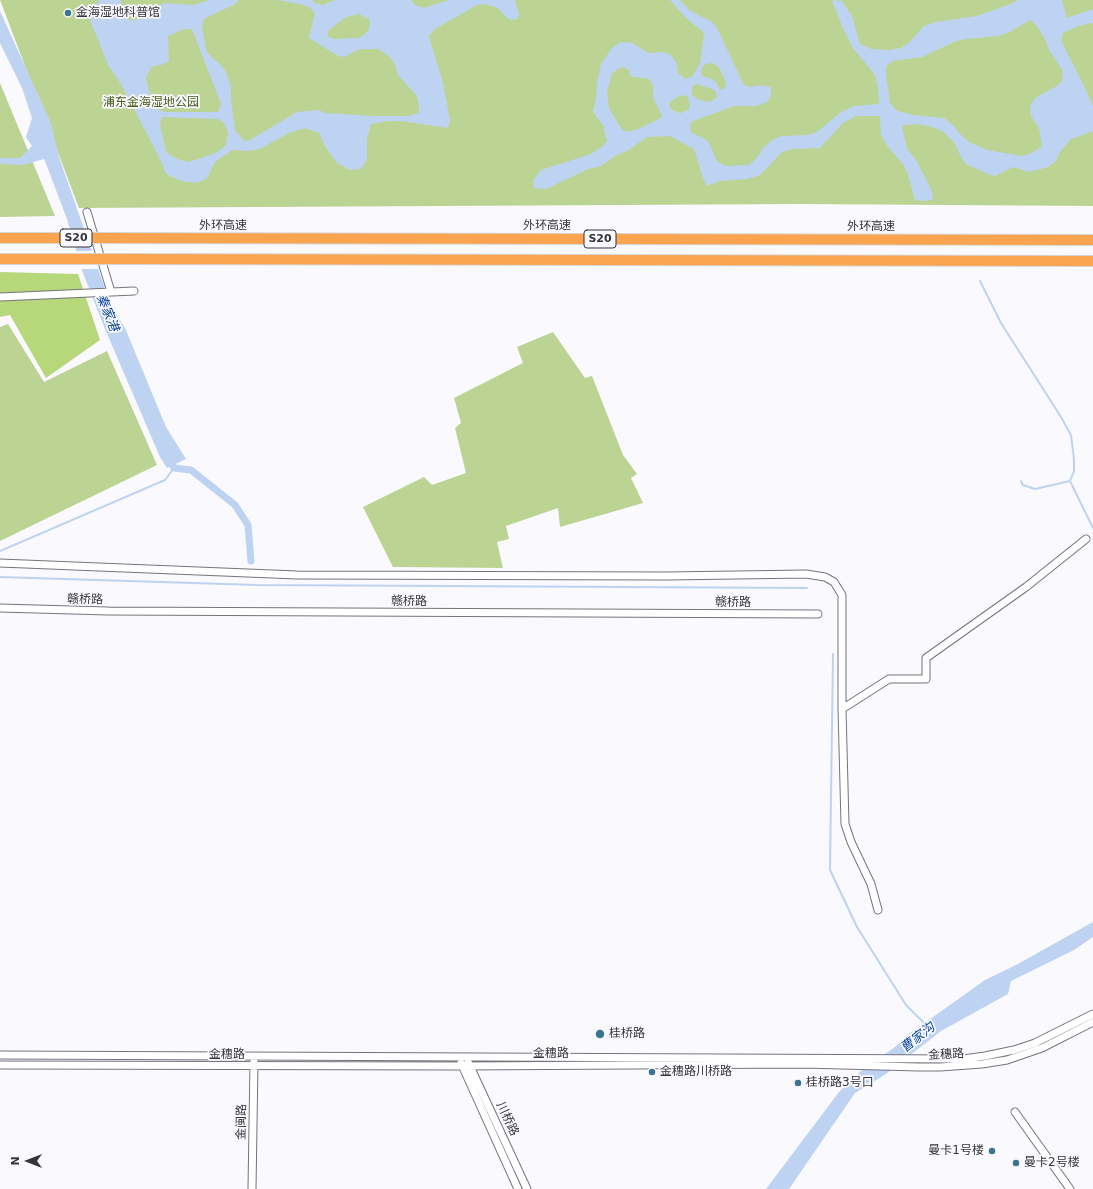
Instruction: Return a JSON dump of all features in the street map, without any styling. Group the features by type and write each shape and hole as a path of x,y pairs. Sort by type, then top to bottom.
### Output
{"highway":[{"name":"外环高速","path":"0,238 1093,240"},
{"name":"S20","path":"0,259 1093,260"}],"street":[{"path":"87,212 109,292"},
{"path":"0,297 134,291"},
{"path":"842,709 889,679 926,679 926,658 1026,587 1086,539"},
{"path":"0,563 297,575 667,576 806,574 825,577 834,582 842,596 842,709 845,824 851,842 871,884 878,910"},
{"name":"赣桥路","path":"0,608 108,612 818,614"},
{"name":"金穗路","path":"0,1065 254,1066 803,1064 838,1062 864,1057 963,1058 985,1056 1014,1050 1035,1043 1093,1014"},
{"name":"金穗路","path":"0,1055 462,1057 838,1062 859,1066 919,1067 982,1064 1007,1060 1042,1048 1093,1022"},
{"name":"金闽路","path":"252,1189 254,1056"},
{"name":"川桥路","path":"462,1057 518,1189"},
{"name":"川桥路","path":"465,1065 527,1189"},
{"path":"1015,1112 1070,1189"}],"green space":[{"name":"浦东金海湿地公园","path":"0,0 1093,0 1093,206 799,204 79,208"},
{"path":"0,83 55,216 0,217"},
{"path":"0,272 78,274 100,340 46,378 10,315 0,317"},
{"path":"8,324 44,382 107,351 157,465 0,541 0,327"},
{"path":"553,332 585,378 592,376 623,455 637,474 631,478 643,503 560,527 558,508 506,526 509,539 497,542 503,568 393,567 363,507 424,477 432,485 466,473 455,428 461,423 454,398 523,363 517,347"}],"water":[{"path":"98,0 121,0 121,14 129,20 141,19 164,3 194,5 209,0 239,0 235,4 204,19 202,27 206,50 226,72 231,87 235,130 244,141 250,140 297,112 319,110 325,113 373,116 408,116 419,113 417,96 398,75 395,64 389,56 378,49 362,49 345,57 338,56 309,38 315,13 309,7 278,0 312,0 315,3 323,5 335,0 411,0 414,4 423,8 449,0 515,0 519,15 517,19 512,20 507,18 498,8 485,4 477,5 435,29 429,36 443,83 450,120 448,128 401,121 388,121 371,124 367,139 367,160 361,169 350,170 337,163 326,148 319,133 305,128 289,133 260,149 247,151 232,150 215,162 207,178 197,183 181,181 166,174 160,159 121,84 108,65 91,23 90,5 99,3","holes":["359,14 370,20 369,29 364,35 358,38 334,39 327,36 329,30 346,17","184,29 191,29 221,104 218,112 164,112 154,107 146,78 153,66 161,65 169,61 168,36","162,117 218,119 224,123 228,133 226,145 217,152 202,158 188,162 177,159 166,152 160,125"]},
{"path":"670,0 680,0 689,10 711,21 717,28 744,85 751,87 760,85 771,87 771,96 767,102 756,106 734,106 693,121 690,125 691,132 708,141 717,161 725,166 749,165 757,158 763,148 772,140 782,136 807,135 817,132 841,112 854,106 879,104 875,75 853,48 842,26 832,0 842,1 852,16 860,44 871,49 889,50 901,48 910,42 924,26 936,22 977,16 1013,3 1017,0 1062,0 1067,18 1093,9 1093,23 1078,26 1063,33 1061,40 1093,106 1093,131 1071,139 1060,152 1055,162 1048,167 1029,172 1013,167 995,176 966,164 954,142 942,131 917,124 906,125 902,127 907,149 916,160 933,196 932,200 924,201 915,200 908,174 903,164 888,147 881,135 880,116 856,116 843,123 820,148 792,149 782,152 760,175 747,179 720,181 707,186 694,149 670,136 647,137 629,150 615,156 601,166 588,169 546,189 534,188 533,181 541,170 591,154 603,146 607,141 603,125 593,112 601,64 611,49 621,42 633,43 648,53 661,52 670,54 676,62 678,73 686,79 692,76 700,64 704,33 685,17","holes":["1030,20 1037,26 1045,39 1049,50 1063,71 1062,81 1057,86 1035,98 1030,106 1031,116 1039,128 1042,147 1022,156 987,150 969,142 944,118 913,115 897,111 890,103 886,66 893,61 922,57 954,42 966,39 998,36 1008,33","712,63 718,66 726,84 724,89 720,89 716,82 702,76 701,69 705,64","623,67 629,70 630,76 649,79 653,86 653,97 662,116 659,119 636,130 626,132 621,128 609,108 607,91 612,74","696,84 715,90 717,97 712,101 706,102 698,99 692,95 692,87","683,95 688,97 690,106 688,110 681,113 672,110 669,106 670,102"]},
{"path":"0,11 51,123 59,157 111,306 125,328 166,427 186,459 167,468 160,457 105,329 83,273 67,219 44,159 23,165 0,164 0,158 20,158 32,146 26,137 32,118 22,88 0,43"},
{"name":"曹家沟","path":"1093,922 1093,937 1074,950 1011,981 1008,994 941,1031 886,1074 855,1093 789,1189 766,1189 839,1092 862,1070 895,1047 905,1037 985,980 1016,965"}],"pier":[{"path":"68,229 85,229 91,246 73,246"},
{"path":"74,251 93,251 99,269 79,269"}],"waterway":[{"path":"980,281 1001,323 1071,435 1074,471 1070,481"},
{"name":"秦家港","path":"169,457 174,468 191,470 235,505 248,525 251,561"},
{"path":"0,551 165,480 174,468"},
{"path":"1021,481 1023,485 1035,489 1070,481 1093,528"},
{"path":"0,577 257,585 807,588"},
{"path":"833,654 830,870 857,927 906,1005 926,1025"}],"place":[{"name":"金海湿地科普馆","path":"68,13"},
{"name":"桂桥路","path":"600,1034"},
{"name":"金穗路川桥路","path":"652,1072"},
{"name":"桂桥路3号口","path":"798,1083"},
{"name":"曼卡1号楼","path":"992,1151"},
{"name":"曼卡2号楼","path":"1016,1163"}]}
